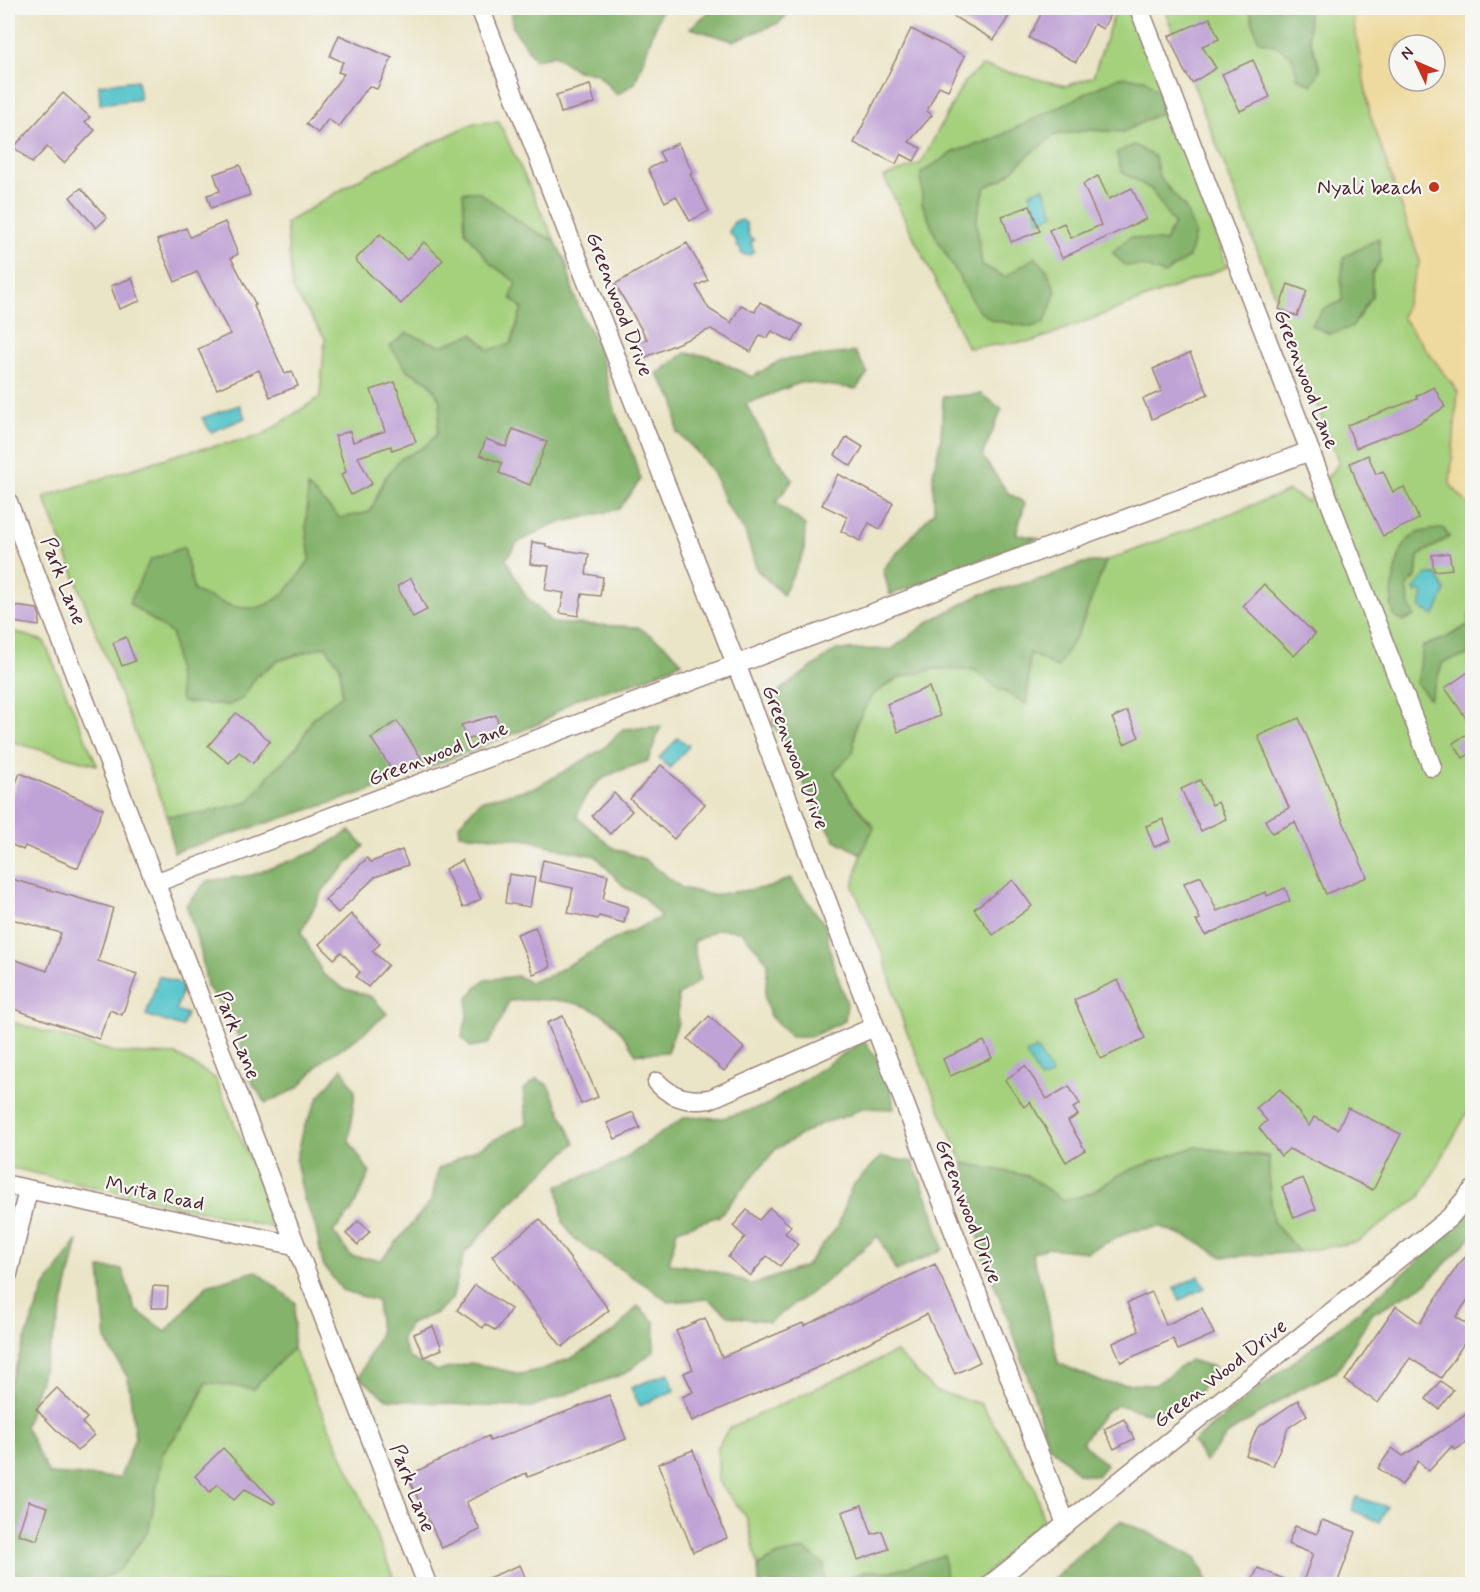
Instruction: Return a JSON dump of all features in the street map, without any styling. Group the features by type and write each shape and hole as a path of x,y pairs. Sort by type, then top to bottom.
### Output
{"street":[{"name":"Greenwood Drive","path":"480,8 736,664 1066,1524"},
{"name":"Greenwood Lane","path":"1139,8 1432,767"},
{"name":"Greenwood Lane","path":"155,883 1310,451"},
{"name":"Park Lane","path":"8,502 427,1584"},
{"path":"657,1082 664,1089 683,1099 710,1099 874,1026"},
{"name":"Mvita Road","path":"8,1185 294,1245"},
{"path":"8,1274 28,1190"},
{"name":"Green Wood Drive","path":"991,1584 1433,1231 1450,1217 1473,1191"}],"green space":[{"path":"510,8 662,8 635,83 617,95 597,73 577,71 554,55 535,60 513,28"},
{"path":"662,8 688,8 687,11"},
{"path":"714,8 794,8 779,23 733,41 690,28"},
{"path":"1116,8 1134,8 1172,106 1227,267 1034,341 968,348 884,177 921,163 964,82 982,66 1066,86 1093,77","holes":["1119,77 1123,132 1090,130 1055,135 1004,178 985,187 976,221 982,265 1005,277 1036,258 1045,322 1031,327 992,320 956,272 936,237 922,203 953,152 992,140","1155,157 1159,177 1185,208 1189,257 1165,273 1143,266 1130,237 1165,242 1174,224 1151,189 1122,172"]},
{"path":"1164,8 1252,8 1251,15 1258,40 1277,46 1292,56 1298,78 1320,69 1309,36 1308,8 1351,8 1370,114 1420,261 1402,317 1458,392 1450,484 1472,509 1472,602 1468,625 1446,638 1423,646 1442,662 1472,654 1472,1104 1420,1197 1357,1242 1299,1252 1273,1222 1269,1156 1194,1147 1122,1173 1091,1193 1064,1201 1028,1176 963,1163 904,1025 883,955 853,887 861,854 874,827 851,799 834,772 853,753 856,724 872,695 898,678 934,669 975,670 997,688 1030,652 1057,667 1080,629 1106,561 1289,491 1307,502 1339,463","holes":["1381,260 1372,274 1372,296 1330,334 1311,325 1322,310 1342,301","1443,528 1449,537 1418,556 1416,577 1407,586 1409,603 1414,616 1391,605 1394,593 1394,574"]},
{"path":"1252,8 1308,8 1309,36 1320,69 1312,85 1298,78 1292,56 1277,46 1258,40 1251,15"},
{"path":"1119,77 1145,79 1159,92 1162,112 1123,132 1090,130 1055,135 1004,178 985,187 976,221 982,265 1005,277 1035,257 1047,270 1056,291 1045,322 1031,327 992,320 978,310 936,237 922,203 921,173 953,152 992,140"},
{"path":"499,122 555,241 527,227 491,264 516,282 522,307 511,344 489,350 473,334 441,346 407,334 407,370 430,383 441,402 437,435 424,447 400,460 385,478 371,512 340,518 308,488 306,528 310,559 290,587 274,601 265,606 242,608 224,604 193,591 184,547 130,604 172,634 182,702 229,705 242,699 256,677 278,661 325,646 340,666 342,695 313,718 298,746 270,774 249,802 204,813 167,816 44,497 182,453 261,436 320,397 325,338 293,290 286,223 366,175 474,123"},
{"path":"1134,145 1155,157 1159,177 1185,208 1195,233 1189,257 1164,274 1143,266 1125,265 1112,252 1130,237 1165,242 1174,224 1151,189 1122,172 1116,153"},
{"path":"463,192 479,192 527,227 555,241 566,262 574,295 583,318 598,345 616,414 641,479 619,509 551,525 517,543 506,559 525,595 552,623 638,627 665,645 682,662 640,681 575,699 541,723 369,791 174,852 167,816 204,813 249,802 270,774 298,746 313,718 342,695 340,666 325,646 277,661 256,677 242,699 229,705 181,702 172,634 129,603 150,560 184,547 194,591 224,604 242,608 265,606 274,601 290,587 310,559 306,528 308,487 340,518 370,512 385,478 400,459 424,447 437,435 441,402 430,383 407,370 390,346 407,333 441,346 473,334 489,350 511,344 522,308 511,298 516,282 491,264 465,231"},
{"path":"1379,238 1381,260 1372,274 1372,296 1352,327 1330,334 1311,325 1322,310 1342,301 1341,280 1344,257"},
{"path":"855,352 868,373 856,389 802,382 746,404 770,448 793,480 776,502 805,525 804,552 783,595 757,570 745,532 725,503 714,474 677,432 675,402 657,374 685,353 710,356 752,377 781,360"},
{"path":"981,394 1002,409 982,456 1008,493 1025,503 1016,534 1038,538 890,595 883,569 934,511 933,474 941,438 943,397"},
{"path":"1443,528 1449,537 1418,556 1416,577 1407,586 1409,603 1414,616 1403,621 1394,617 1393,585 1402,549 1415,534"},
{"path":"1106,561 1080,629 1057,668 1030,653 1027,704 997,688 975,670 934,669 898,678 872,695 856,724 853,753 834,772 851,799 874,827 861,854 835,840 810,797 792,756 772,723 779,691 836,650 892,649 930,621 979,595 1045,578 1083,563"},
{"path":"1472,602 1472,654 1443,662 1430,699 1417,684 1423,646 1446,638 1468,625"},
{"path":"8,630 44,641 97,765 8,741"},
{"path":"661,726 648,761 603,778 588,793 577,817 613,848 644,859 682,888 713,895 770,887 790,878 825,925 833,963 847,1004 845,1021 810,1037 791,1037 770,1016 765,998 768,962 741,931 718,929 693,942 700,980 678,996 678,1023 667,1052 636,1054 607,1017 581,1005 557,1000 509,1001 488,1044 470,1047 462,1037 467,1017 468,997 484,980 517,976 530,982 551,975 603,945 661,917 641,895 625,888 596,856 529,840 460,834 459,824 480,801 537,787 603,749 623,729"},
{"path":"350,831 364,846 324,889 301,932 323,974 343,988 372,997 387,1014 356,1039 324,1059 298,1088 266,1103 248,1077 240,1041 230,1018 207,986 200,948 186,905 207,881 252,875 314,852"},
{"path":"8,1021 118,1053 177,1055 215,1078 279,1229 8,1167"},
{"path":"864,1040 890,1079 894,1109 862,1108 847,1116 820,1124 776,1149 719,1216 677,1230 669,1264 712,1271 752,1285 806,1266 838,1226 852,1186 881,1157 913,1162 933,1212 943,1249 896,1271 878,1236 823,1284 770,1322 730,1316 708,1299 668,1302 649,1287 576,1241 563,1222 558,1186 615,1164 685,1117 722,1118 765,1106"},
{"path":"342,1068 355,1091 349,1141 370,1173 351,1212 333,1232 351,1256 381,1260 432,1200 438,1169 527,1123 523,1090 537,1079 548,1085 575,1143 507,1207 464,1254 452,1299 436,1313 410,1324 401,1339 409,1358 438,1371 471,1363 521,1374 543,1369 574,1357 615,1331 638,1306 655,1322 654,1351 626,1373 531,1407 477,1406 387,1399 359,1377 380,1333 377,1301 342,1290 323,1265 315,1225 304,1199 296,1161 304,1127 319,1097"},
{"path":"1194,1147 1269,1157 1273,1222 1299,1252 1223,1257 1190,1238 1160,1227 1131,1231 1087,1252 1047,1248 1032,1253 1046,1302 1058,1363 1104,1383 1155,1385 1190,1360 1214,1367 1198,1394 1172,1409 1146,1413 1118,1405 1105,1412 1082,1442 1106,1465 1097,1476 1079,1474 1047,1443 1009,1321 983,1257 963,1163 1028,1176 1064,1201 1091,1193 1122,1173"},
{"path":"1472,1208 1472,1236 1426,1284 1373,1313 1336,1372 1297,1390 1228,1434 1205,1462 1193,1442 1409,1269"},
{"path":"78,1240 60,1317 25,1426 49,1474 120,1478 135,1438 128,1378 106,1341 100,1268 122,1269 135,1309 166,1332 207,1285 256,1271 295,1302 293,1348 253,1389 206,1382 191,1416 163,1452 149,1530 120,1569 93,1584 8,1584 8,1387 44,1288"},
{"path":"293,1348 358,1490 396,1584 93,1584 120,1569 149,1530 163,1452 191,1416 207,1382 253,1389"},
{"path":"896,1352 935,1391 981,1404 1035,1488 1043,1520 975,1584 943,1584 946,1581 917,1565 895,1571 866,1571 833,1584 824,1584 824,1565 779,1555 758,1566 747,1518 718,1481 718,1446 729,1428"},
{"path":"1120,1521 1154,1535 1197,1559 1209,1584 1049,1584 1076,1557"},
{"path":"805,1549 824,1565 824,1584 759,1584 758,1566 779,1555"},
{"path":"944,1555 946,1582 943,1584 833,1584 866,1571 895,1571"}],"sand":[{"name":"Nyali beach","path":"1351,8 1472,8 1472,509 1450,484 1458,392 1402,317 1420,261 1370,114"}],"water":[{"path":"137,80 140,99 100,104 99,85"},
{"path":"1043,187 1054,214 1039,221 1030,193"},
{"path":"742,220 746,223 749,237 754,240 751,243 754,251 750,255 741,253 741,248 737,247 737,242 729,232 734,222"},
{"path":"240,405 245,418 211,432 202,418"},
{"path":"1426,575 1437,575 1445,591 1434,615 1421,608 1423,593 1420,591 1416,593 1414,589"},
{"path":"678,738 689,746 670,768 659,758"},
{"path":"159,976 184,985 176,1010 187,1014 182,1027 146,1015"},
{"path":"1037,1049 1052,1075 1041,1080 1026,1054"},
{"path":"1199,1276 1205,1288 1180,1300 1174,1288"},
{"path":"668,1373 675,1390 640,1406 631,1388"},
{"path":"1356,1497 1387,1507 1380,1522 1352,1510"}],"building":[{"path":"939,8 1014,8 994,40"},
{"path":"1044,8 1113,8 1103,29 1094,24 1076,62 1029,38"},
{"path":"1210,18 1219,39 1202,46 1216,68 1192,83 1183,69 1169,36"},
{"path":"911,29 965,56 948,90 939,86 927,111 932,115 909,142 921,148 914,161 901,154 896,164 854,143"},
{"path":"339,35 392,58 377,89 369,86 339,127 328,119 318,133 306,124 344,74 338,72 343,62 330,56"},
{"path":"1253,60 1270,97 1240,111 1222,74"},
{"path":"590,85 595,103 561,113 556,95"},
{"path":"63,93 90,117 85,122 95,130 64,163 47,147 32,163 14,147"},
{"path":"678,143 693,173 690,174 709,211 690,221 676,196 665,202 648,169 664,161 659,152"},
{"path":"240,165 250,195 211,208 207,195 220,191 214,174"},
{"path":"1098,176 1109,199 1132,188 1146,219 1062,258 1049,230 1064,223 1071,238 1101,225 1083,184"},
{"path":"81,188 107,218 96,228 70,197"},
{"path":"1030,206 1040,231 1011,242 1002,216"},
{"path":"225,222 238,254 231,258 256,305 254,306 285,374 292,371 298,386 270,397 259,370 217,389 198,349 230,334 197,272 175,282 157,240 186,228 190,237"},
{"path":"380,234 407,260 424,242 443,260 401,304 355,260"},
{"path":"687,243 708,280 696,286 709,309 731,323 741,305 755,312 760,302 802,325 793,342 772,331 767,338 760,335 751,352 711,329 644,358 638,343 647,339 615,284"},
{"path":"132,278 140,301 119,309 111,286"},
{"path":"1288,284 1307,291 1297,316 1279,309"},
{"path":"1190,353 1208,394 1152,419 1143,399 1162,391 1153,369"},
{"path":"395,382 416,442 392,450 391,446 358,457 372,484 351,495 341,475 346,472 335,436 350,431 353,442 385,431 371,390"},
{"path":"1434,387 1445,407 1417,424 1356,448 1347,425 1417,399 1416,396"},
{"path":"513,429 547,442 530,485 499,473 502,463 480,455 486,439 506,447"},
{"path":"847,437 863,447 851,466 835,455"},
{"path":"1368,455 1376,474 1383,471 1393,492 1404,487 1419,519 1383,536 1357,483 1350,463"},
{"path":"838,474 893,503 880,529 869,523 860,541 841,531 847,517 822,505"},
{"path":"532,542 546,544 546,547 589,554 586,574 603,577 600,596 582,594 578,616 560,613 564,593 545,590 549,566 530,564"},
{"path":"1449,553 1452,569 1434,571 1432,555"},
{"path":"411,578 427,610 413,617 397,586"},
{"path":"1264,584 1315,634 1294,656 1243,606"},
{"path":"15,606 37,609 40,616 39,626 13,622"},
{"path":"126,637 135,661 122,666 113,643"},
{"path":"1473,669 1473,728 1445,688"},
{"path":"929,687 940,716 898,732 887,704"},
{"path":"1127,711 1139,737 1124,744 1112,718"},
{"path":"236,713 270,741 253,763 239,752 229,763 208,746"},
{"path":"496,715 500,730 466,740 461,725"},
{"path":"1299,718 1367,877 1326,894 1295,822 1272,833 1265,820 1289,808 1258,736"},
{"path":"397,721 422,759 396,776 371,738"},
{"path":"1473,730 1473,752 1463,758 1453,743"},
{"path":"661,765 705,804 674,839 630,799"},
{"path":"20,773 103,809 78,868 25,846 23,850 8,843 8,803"},
{"path":"1200,780 1212,805 1218,802 1226,819 1201,831 1181,789"},
{"path":"614,793 632,811 610,834 592,816"},
{"path":"1163,819 1171,840 1154,847 1146,826"},
{"path":"402,850 408,865 375,877 338,913 325,900 367,858 371,862"},
{"path":"462,860 481,899 463,908 445,869"},
{"path":"543,860 608,875 603,899 628,907 624,923 599,916 598,919 568,913 573,888 539,881"},
{"path":"509,874 535,878 530,907 505,903"},
{"path":"1201,876 1217,911 1266,892 1267,896 1285,888 1290,901 1205,935 1196,921 1200,919 1184,883"},
{"path":"8,878 113,908 98,961 137,974 122,1015 110,1010 99,1039 8,1007 8,957 47,971 61,933 8,918"},
{"path":"1013,880 1032,906 993,935 974,909"},
{"path":"351,914 380,944 372,951 388,965 368,987 356,977 360,972 341,952 334,959 319,944"},
{"path":"535,927 551,967 533,974 517,934"},
{"path":"1118,980 1145,1038 1101,1059 1074,1000"},
{"path":"563,1016 598,1097 581,1104 547,1023"},
{"path":"709,1016 744,1048 724,1071 688,1039"},
{"path":"984,1041 992,1058 950,1076 943,1059"},
{"path":"1025,1066 1047,1099 1069,1086 1080,1104 1073,1108 1078,1115 1068,1121 1085,1150 1066,1162 1030,1102 1024,1107 1005,1080"},
{"path":"1280,1089 1309,1126 1314,1117 1338,1129 1348,1108 1401,1134 1373,1190 1289,1149 1281,1156 1259,1128 1267,1121 1256,1108"},
{"path":"633,1112 640,1128 615,1139 607,1123"},
{"path":"1303,1178 1316,1209 1294,1218 1282,1187"},
{"path":"770,1208 791,1226 785,1233 798,1244 780,1266 767,1256 750,1276 728,1257 745,1237 733,1226 747,1210 759,1220"},
{"path":"540,1219 609,1310 562,1347 492,1256"},
{"path":"358,1221 370,1231 358,1245 346,1234"},
{"path":"1473,1249 1473,1292 1456,1317 1473,1330 1441,1378 1410,1358 1378,1403 1345,1380 1396,1306 1420,1323 1458,1265"},
{"path":"935,1264 980,1362 955,1374 927,1314 821,1366 692,1421 682,1397 693,1392 684,1373 693,1369 676,1331 705,1318 722,1357 803,1323 804,1326"},
{"path":"475,1285 511,1309 496,1331 485,1324 483,1328 457,1310"},
{"path":"153,1286 168,1287 167,1308 151,1308"},
{"path":"1152,1292 1166,1325 1202,1308 1214,1334 1178,1350 1173,1339 1121,1362 1113,1343 1139,1331 1127,1303"},
{"path":"433,1326 442,1349 424,1357 414,1334"},
{"path":"1440,1381 1453,1390 1439,1409 1426,1399"},
{"path":"57,1388 87,1418 82,1423 94,1435 77,1451 36,1409"},
{"path":"609,1395 626,1439 528,1477 526,1473 466,1502 480,1530 442,1548 407,1476 488,1436 490,1441"},
{"path":"1298,1400 1307,1415 1288,1428 1273,1466 1246,1455 1257,1428"},
{"path":"1473,1410 1473,1439 1455,1450 1452,1446 1429,1471 1418,1461 1402,1485 1378,1468 1392,1448 1403,1456"},
{"path":"1124,1419 1134,1439 1114,1449 1104,1429"},
{"path":"223,1448 275,1502 273,1504 245,1489 234,1500 218,1484 210,1492 195,1476"},
{"path":"693,1450 727,1538 693,1552 658,1464"},
{"path":"29,1501 48,1507 37,1540 18,1534"},
{"path":"862,1505 872,1534 882,1531 889,1549 858,1560 842,1512"},
{"path":"1322,1520 1356,1532 1337,1584 1302,1584 1313,1554 1288,1544 1295,1526 1317,1534"},
{"path":"520,1565 528,1584 473,1584"},
{"path":"1258,1568 1296,1584 1260,1584 1252,1581"}],"place":[{"name":"Nyali beach","path":"1434,187"}]}
